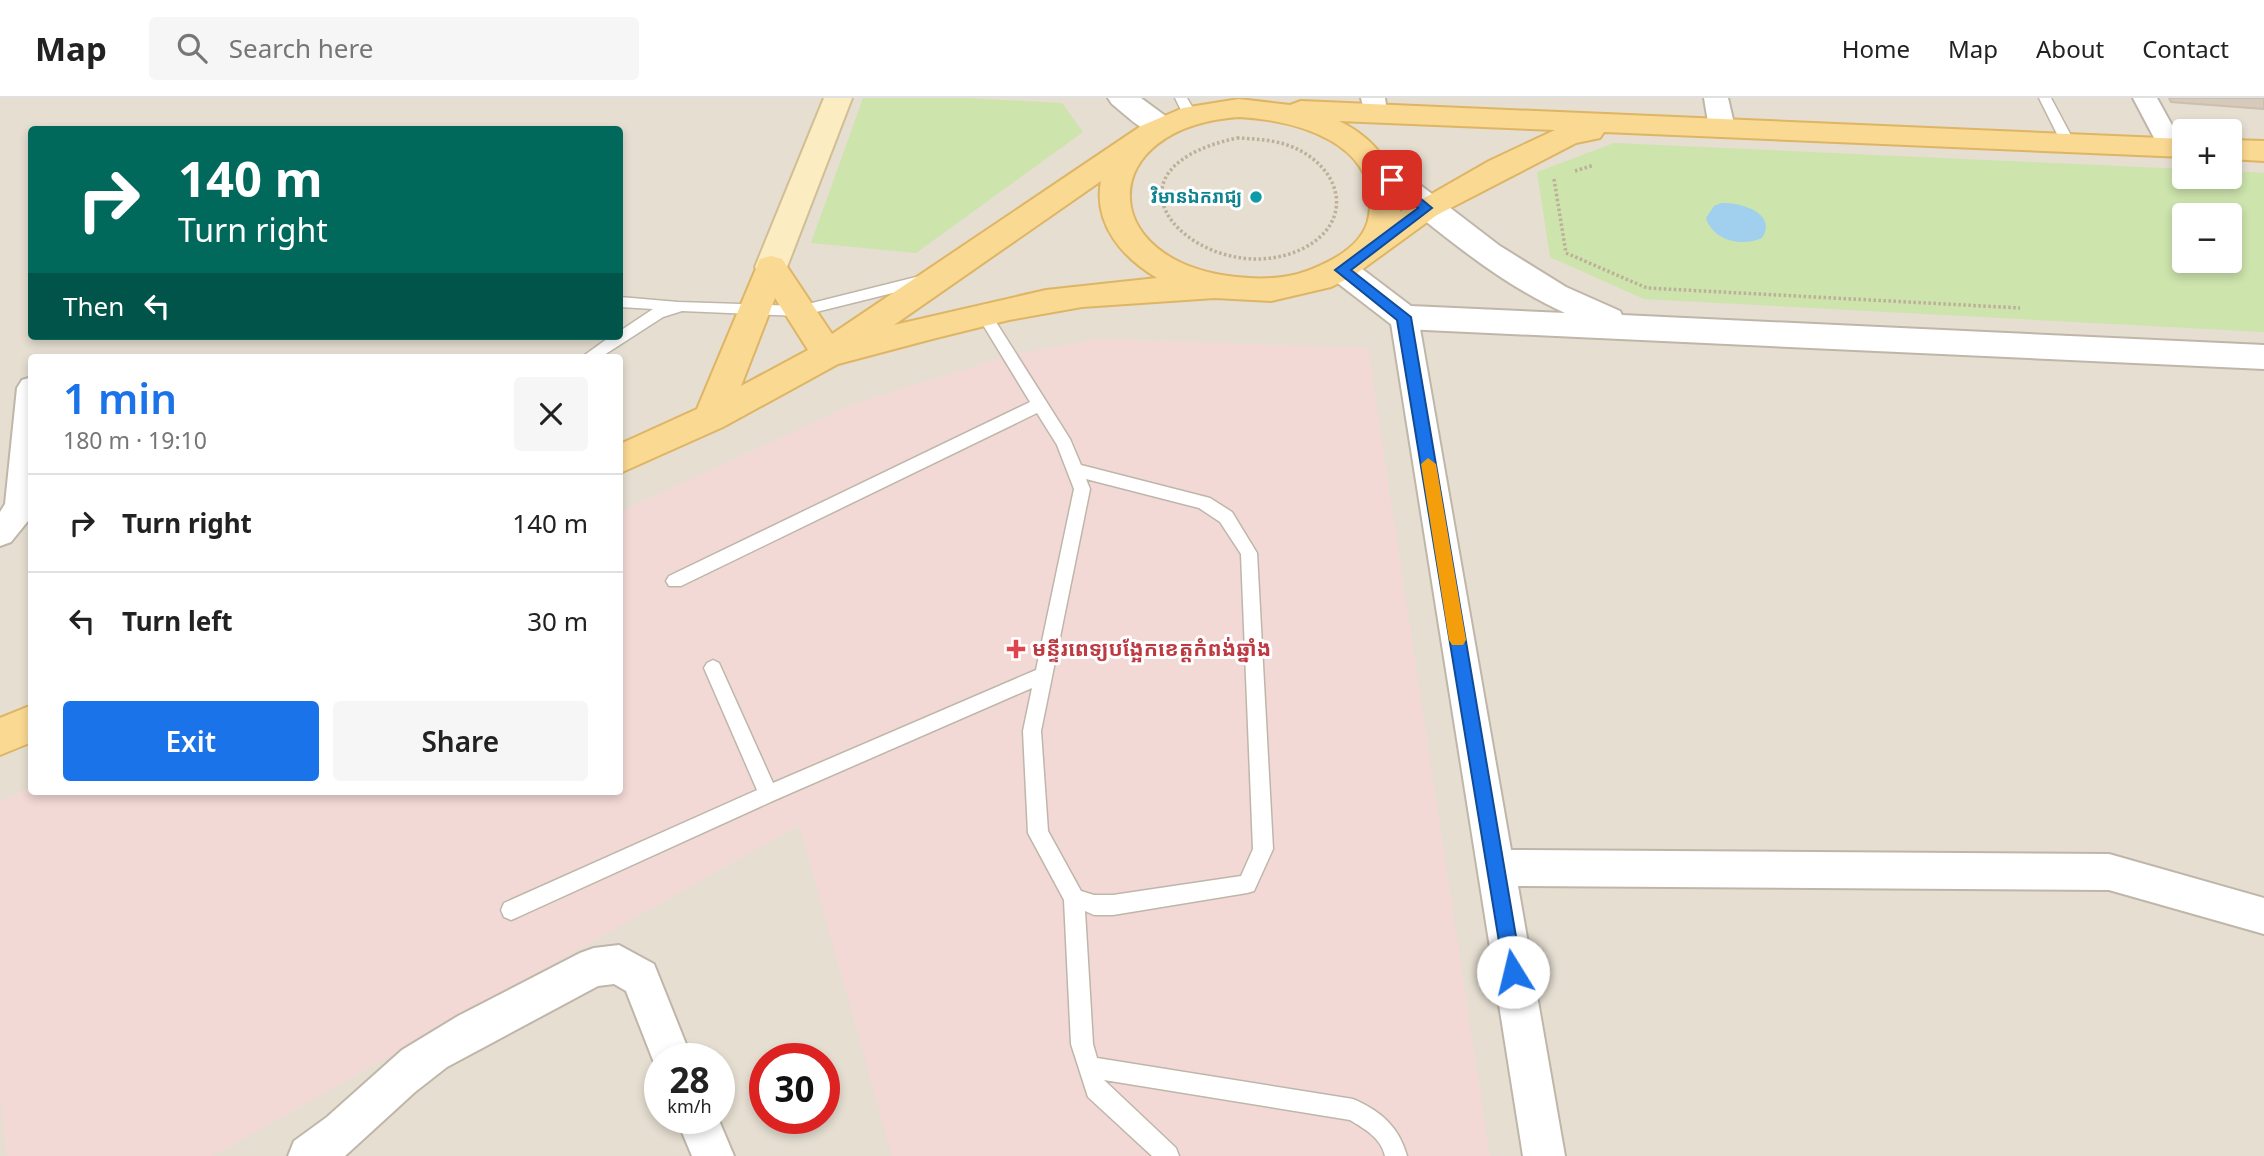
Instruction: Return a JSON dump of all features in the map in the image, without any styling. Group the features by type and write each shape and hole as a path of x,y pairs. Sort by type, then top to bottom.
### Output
{"main road":[{"path":"711,418 838,98"},
{"path":"1217,287 1170,271 1151,260 1134,244 1120,223 1113,201 1116,175 1125,158 1185,106 1243,108 1374,105 1628,124 2172,147"},
{"path":"1243,108 1288,113 1318,122 1352,142 1374,165 1385,190 1386,214 1381,231 1354,261"},
{"path":"828,354 984,315 1053,301 1117,292 1217,287 1257,291 1316,282 1354,261 1426,208 1567,136 1628,124"},
{"path":"623,458 711,418 828,354 1153,132"},
{"path":"2242,150 2264,151"},
{"path":"771,267 828,354"},
{"path":"0,737 28,725"}],"street":[{"path":"1122,98 1153,132"},
{"path":"1716,98 1722,128"},
{"path":"2145,98 2172,138"},
{"path":"1374,165 1426,208 1489,254 1555,295 1626,327"},
{"path":"1354,261 1404,317 1544,1156"},
{"path":"1404,317 2264,357"},
{"path":"0,533 16,516 21,504 28,430"},
{"path":"1496,868 2109,872 2264,916"},
{"path":"309,1156 333,1141 381,1094 432,1054 594,967 619,964 640,978 666,1043"},
{"path":"704,1134 713,1156"}],"lane":[{"path":"2045,98 2068,143"},
{"path":"623,302 800,311 941,276"},
{"path":"623,336 658,313 682,306"},
{"path":"984,315 1065,443 1082,489 1032,731 1038,833 1074,898 1082,1044 1096,1089 1168,1156"},
{"path":"595,354 616,340"},
{"path":"675,581 1039,405"},
{"path":"1074,898 1094,905 1113,905 1247,884 1263,849 1249,553 1226,517 1204,503 1075,470"},
{"path":"713,668 768,794"},
{"path":"512,909 1043,675"},
{"path":"1089,1067 1353,1110 1378,1123 1394,1144 1396,1156"}],"path":[{"path":"1237,138 1267,140 1287,145 1312,157 1328,172 1338,192 1337,215 1324,233 1299,249 1270,257 1233,256 1204,248 1172,224 1164,211 1161,189 1165,176 1179,159 1212,143 1237,138"},
{"path":"1598,163 1553,179 1566,253 1647,288 2031,309"}],"shaded area":[{"path":"0,98 2264,98 2264,1156 0,1156"},
{"name":"មន្ទីរពេទ្យបង្អែកខេត្តកំពង់ឆ្នាំង","path":"1100,339 1368,348 1490,1156 892,1156 799,825 213,1156 7,1156 0,1097 0,801 28,788 28,795 623,795 623,511 853,404 1015,354"}],"green space":[{"path":"863,98 967,98 1062,103 1083,132 916,253 811,243"},
{"path":"1614,143 2172,168 2172,189 2242,189 2242,172 2264,173 2264,332 1644,299 1550,257 1537,172"}],"water":[{"path":"1721,203 1747,207 1761,216 1766,229 1762,238 1737,242 1715,232 1706,218 1714,206"}],"building":[{"path":"2169,98 2264,98 2264,109 2171,102"}],"slow traffic":[{"path":"1428,464 1458,640"}],"place":[{"name":"វិមានឯករាជ្យ","path":"1256,197"},
{"name":"មន្ទីរពេទ្យបង្អែកខេត្តកំពង់ឆ្នាំង","path":"1016,649"}],"route":[{"path":"1392,180 1426,208 1342,270 1404,317 1513,972"}]}
